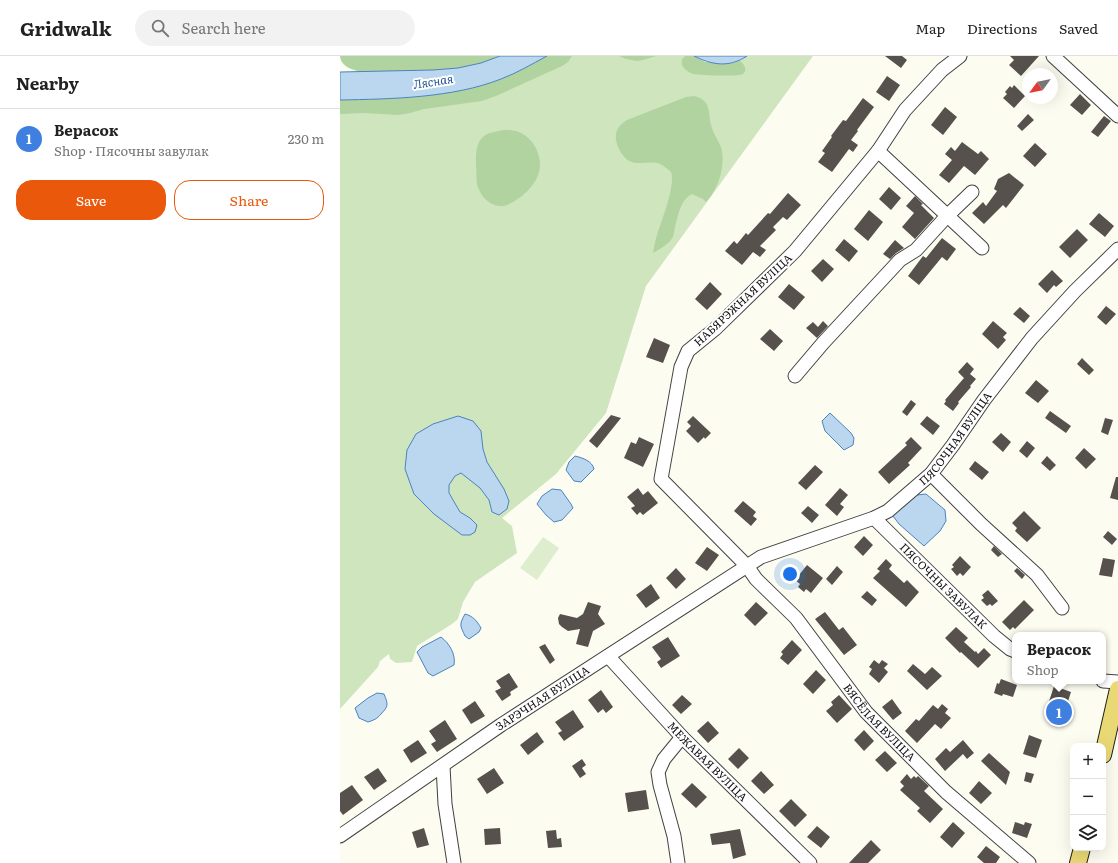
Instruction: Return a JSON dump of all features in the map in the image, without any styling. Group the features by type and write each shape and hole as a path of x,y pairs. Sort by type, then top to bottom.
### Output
{"main road":[{"path":"1106,743 1118,689"},
{"path":"1078,863 1081,851"}],"street":[{"name":"НАБЯРЭЖНАЯ ВУЛІЦА","path":"747,566 661,479 680,367 688,351 715,329 795,251 878,151 905,110 942,70 960,56"},
{"path":"1053,56 1118,116"},
{"path":"878,151 982,248"},
{"path":"795,376 823,343 900,260 916,250 947,216 972,192"},
{"name":"ПЯСОЧНАЯ ВУЛІЦА","path":"747,566 761,557 874,518 888,511 931,474 984,400 1032,338 1075,291 1118,250"},
{"path":"931,474 981,524 1037,575 1062,608"},
{"name":"ПЯСОЧНЫ ЗАВУЛАК","path":"874,518 994,636 1012,650"},
{"name":"ЗАРЭЧНАЯ ВУЛІЦА","path":"340,836 501,726 688,606 747,566"},
{"name":"ВЯСЁЛАЯ ВУЛІЦА","path":"747,566 756,579 796,618 866,712 946,792 1029,863"},
{"name":"МЕЖАВАЯ ВУЛІЦА","path":"608,656 682,737 810,863"},
{"path":"1106,681 1118,682"},
{"path":"678,863 674,836 660,785 658,772 664,759 682,737"},
{"path":"443,766 445,804 454,863"}],"green space":[{"path":"340,56 500,56 479,64 450,69 362,72 351,69 345,65"},
{"path":"547,56 694,56 705,62 733,63 747,56 813,56 646,286 606,413 556,474 502,518 512,526 517,553 475,582 463,602 458,619 417,646 412,662 396,663 390,659 389,654 380,661 378,667 340,709 340,100 428,96 477,87 500,80"},
{"path":"547,56 572,56 568,62 562,66 482,101 424,109 398,115 365,113 340,114 340,100 401,98 442,94 463,90 507,77"},
{"path":"619,56 656,56 637,61"},
{"path":"685,56 694,56 705,62 733,63 740,61 744,65 745,71 743,74 739,75 693,74 687,71 682,64"},
{"path":"694,96 703,100 708,107 711,125 721,147 723,161 722,169 715,190 706,202 692,194 685,200 679,213 673,237 667,244 653,253 656,237 670,194 672,178 671,172 661,164 638,163 627,159 618,147 616,133 620,126 627,120 686,97"},
{"path":"503,130 512,130 526,136 536,149 540,160 540,166 536,179 522,196 508,205 498,206 486,200 478,188 476,151 480,140 485,135"},
{"path":"543,537 559,548 537,580 520,568"}],"water":[{"name":"Лясная","path":"500,56 547,56 507,77 463,90 442,94 401,98 340,100 340,72 458,68 481,63"},
{"path":"694,56 747,56 734,62 720,64"},
{"path":"830,413 851,433 854,438 853,445 844,450 825,431 822,421"},
{"path":"458,416 473,421 481,431 483,449 487,462 504,489 509,501 507,509 499,515 492,512 489,500 480,488 461,473 455,476 449,485 449,493 460,512 470,518 477,525 475,532 470,535 462,535 434,514 414,494 405,469 407,450 416,434 433,424"},
{"path":"575,456 589,462 594,469 581,482 574,481 566,470 569,462"},
{"path":"552,489 561,490 573,508 562,520 554,522 537,504 542,496"},
{"path":"926,494 945,510 946,521 940,531 924,546 899,524 893,516 917,495"},
{"path":"465,614 474,619 481,628 479,632 469,639 465,636 461,625"},
{"path":"441,637 447,642 451,649 454,657 454,665 433,676 428,673 417,652 422,647"},
{"path":"377,693 384,694 387,707 378,717 368,722 359,718 355,708"}],"building":[{"path":"885,56 902,56 907,60 901,68"},
{"path":"1010,56 1039,56 1028,68 1022,68 1021,76 1009,65 1014,60"},
{"path":"887,76 900,85 889,101 876,92"},
{"path":"1014,85 1022,93 1022,99 1014,108 1003,98 1007,94 1005,92 1010,86 1012,88"},
{"path":"1080,94 1091,105 1082,115 1070,105"},
{"path":"863,98 874,107 851,140 858,145 853,152 849,149 832,172 818,162 825,153 822,151 843,120 846,121"},
{"path":"945,107 957,117 943,135 931,125"},
{"path":"1028,114 1034,120 1022,131 1017,126"},
{"path":"1104,116 1111,121 1098,137 1091,132"},
{"path":"962,142 978,154 981,151 989,159 975,175 964,166 949,183 939,175 952,160 945,154 951,147 955,151"},
{"path":"1035,143 1047,154 1035,167 1023,156"},
{"path":"1009,173 1024,185 1006,208 1003,205 984,224 972,213 983,202 986,206 997,191 994,189 998,179"},
{"path":"889,187 901,198 891,210 879,199"},
{"path":"788,193 801,205 787,220 783,217 773,227 776,230 760,246 766,250 760,257 753,252 742,265 725,251 734,241 737,244 746,233 748,235 768,213 770,214"},
{"path":"915,196 923,204 921,205 934,218 915,239 902,227 914,213 906,206"},
{"path":"869,210 883,222 868,241 854,229"},
{"path":"1099,213 1114,226 1105,237 1089,224"},
{"path":"1077,229 1088,240 1070,258 1059,247"},
{"path":"942,238 956,249 947,261 942,257 919,285 908,276 923,256 926,258"},
{"path":"844,239 858,251 849,262 835,250"},
{"path":"895,240 904,248 890,259 883,254"},
{"path":"823,259 834,269 822,282 811,271"},
{"path":"1052,270 1063,281 1056,287 1054,285 1047,293 1038,284"},
{"path":"710,282 722,294 707,310 695,299"},
{"path":"789,284 805,297 794,310 778,297"},
{"path":"1106,306 1116,314 1106,325 1097,317"},
{"path":"1020,307 1030,316 1024,323 1013,314"},
{"path":"823,321 828,326 817,338 806,328 813,322 818,327"},
{"path":"993,321 1007,333 1003,337 1006,340 998,349 982,334"},
{"path":"770,329 783,341 774,351 760,339"},
{"path":"654,338 670,345 663,363 646,357"},
{"path":"1082,358 1094,370 1089,375 1077,364"},
{"path":"967,362 974,369 970,374 976,379 953,411 944,404 946,401 945,400 964,378 958,372"},
{"path":"1036,380 1049,391 1038,403 1025,393"},
{"path":"911,400 916,404 907,416 902,412"},
{"path":"1050,411 1071,426 1066,433 1045,418"},
{"path":"611,415 621,418 597,448 589,441"},
{"path":"693,416 711,433 698,443 686,431 691,426 687,422"},
{"path":"927,416 940,426 933,435 920,424"},
{"path":"1105,418 1113,420 1108,435 1101,432"},
{"path":"1001,433 1011,442 1003,452 992,442"},
{"path":"639,437 654,444 643,467 624,458 631,442 636,444"},
{"path":"911,437 922,448 908,463 910,465 889,484 878,472 907,445 905,443"},
{"path":"1027,441 1035,448 1027,458 1019,451"},
{"path":"1084,448 1096,459 1086,469 1075,458"},
{"path":"1047,456 1056,465 1050,471 1041,463"},
{"path":"975,461 989,472 982,480 969,469"},
{"path":"815,465 823,472 806,490 798,483"},
{"path":"1116,477 1118,477 1118,500 1110,498"},
{"path":"638,488 643,495 648,491 658,503 643,515 640,512 637,515 631,508 635,506 627,497"},
{"path":"840,488 848,495 840,504 844,507 837,516 825,505"},
{"path":"743,501 756,512 753,516 757,519 751,526 734,511"},
{"path":"808,506 819,515 812,523 801,513"},
{"path":"1024,511 1041,528 1027,542 1015,531 1017,528 1012,523"},
{"path":"1108,531 1117,539 1112,545 1103,537"},
{"path":"864,536 873,545 863,556 854,547"},
{"path":"994,546 1002,554 998,557 991,550"},
{"path":"707,547 719,555 707,571 695,563"},
{"path":"960,556 971,567 963,576 960,573 957,576 951,569 954,567 952,565"},
{"path":"1103,558 1115,560 1112,577 1099,575"},
{"path":"886,559 892,565 889,569 904,583 907,580 919,592 906,607 873,578 880,571 877,569"},
{"path":"807,565 823,578 811,593 806,589 804,592 798,587 800,584 795,580"},
{"path":"837,566 843,572 832,585 826,579"},
{"path":"676,568 686,579 676,589 666,578"},
{"path":"1017,568 1025,575 1022,579 1014,571"},
{"path":"651,584 660,598 646,608 636,595"},
{"path":"988,590 998,601 992,606 990,604 987,606 981,600 984,598 982,595"},
{"path":"867,591 877,600 872,606 861,597"},
{"path":"1024,600 1034,610 1015,629 1013,627 1010,630 1002,622"},
{"path":"588,602 601,606 598,614 605,624 593,631 588,647 576,644 580,629 568,631 559,624 558,618 560,614 577,618 583,614"},
{"path":"756,602 768,613 755,626 744,615"},
{"path":"825,612 839,630 843,627 857,645 844,655 815,619"},
{"path":"956,627 968,638 964,642 975,652 976,651 978,654 984,648 991,655 978,668 945,638"},
{"path":"668,637 680,656 661,668 657,662 661,659 652,647"},
{"path":"792,640 802,650 788,665 780,658 783,654 781,652"},
{"path":"545,644 555,660 550,664 539,647"},
{"path":"874,660 879,664 882,660 888,664 884,668 888,672 879,683 869,674 872,669 869,667"},
{"path":"913,664 925,674 932,667 942,676 927,690 907,671"},
{"path":"816,670 826,680 813,694 803,684"},
{"path":"509,673 518,687 510,692 511,695 502,701 495,691 501,688 496,681"},
{"path":"1001,679 1017,685 1013,697 1003,694 1002,696 994,693 997,683 999,684"},
{"path":"1054,686 1071,692 1062,720 1045,714"},
{"path":"601,690 613,707 606,713 603,709 598,713 588,700"},
{"path":"682,695 692,704 681,714 672,705"},
{"path":"839,695 852,709 837,723 826,711 833,705 831,702"},
{"path":"892,699 902,713 893,720 882,707"},
{"path":"475,701 485,716 471,724 462,710"},
{"path":"942,704 948,709 945,713 951,718 941,729 935,724 917,743 905,731 916,719 919,721 933,705 938,709"},
{"path":"573,710 584,727 564,741 558,733 562,731 555,722"},
{"path":"445,720 457,739 437,752 431,744 436,741 429,731"},
{"path":"708,721 719,733 708,743 697,731"},
{"path":"864,730 874,741 864,751 854,740"},
{"path":"537,732 544,742 528,755 520,745"},
{"path":"1029,735 1042,740 1036,758 1023,754"},
{"path":"418,740 427,753 411,763 403,750"},
{"path":"963,740 974,753 967,759 963,754 945,771 935,759 946,748 950,752"},
{"path":"739,748 749,758 738,769 728,759"},
{"path":"885,751 897,763 887,772 875,760"},
{"path":"989,753 1010,772 1006,785 981,761"},
{"path":"582,759 586,765 582,768 586,774 580,778 572,766"},
{"path":"378,768 387,781 374,790 364,777"},
{"path":"494,768 504,783 487,794 477,779"},
{"path":"761,771 774,785 764,794 751,781"},
{"path":"1026,772 1034,774 1031,783 1024,781"},
{"path":"907,774 911,779 914,776 916,778 918,776 929,786 924,791 943,809 930,823 917,811 920,808 900,790 904,786 900,782"},
{"path":"979,781 992,793 981,804 969,793"},
{"path":"692,783 707,797 696,808 681,794"},
{"path":"352,785 363,800 343,815 340,811 340,793"},
{"path":"646,790 649,809 628,812 625,793"},
{"path":"791,799 807,815 795,827 779,811"},
{"path":"953,822 965,833 952,848 940,837"},
{"path":"1015,822 1024,825 1025,822 1032,824 1027,838 1012,833"},
{"path":"817,826 830,837 821,848 807,837"},
{"path":"424,828 429,845 417,848 412,832"},
{"path":"500,828 501,844 485,845 484,829"},
{"path":"740,829 746,855 733,859 730,843 712,845 710,834"},
{"path":"556,830 557,839 561,838 562,847 548,848 546,831"},
{"path":"871,840 881,850 868,863 849,863"},
{"path":"986,846 1000,857 996,863 984,863 977,857"}],"place":[{"name":"Верасок","path":"1059,712"}]}
